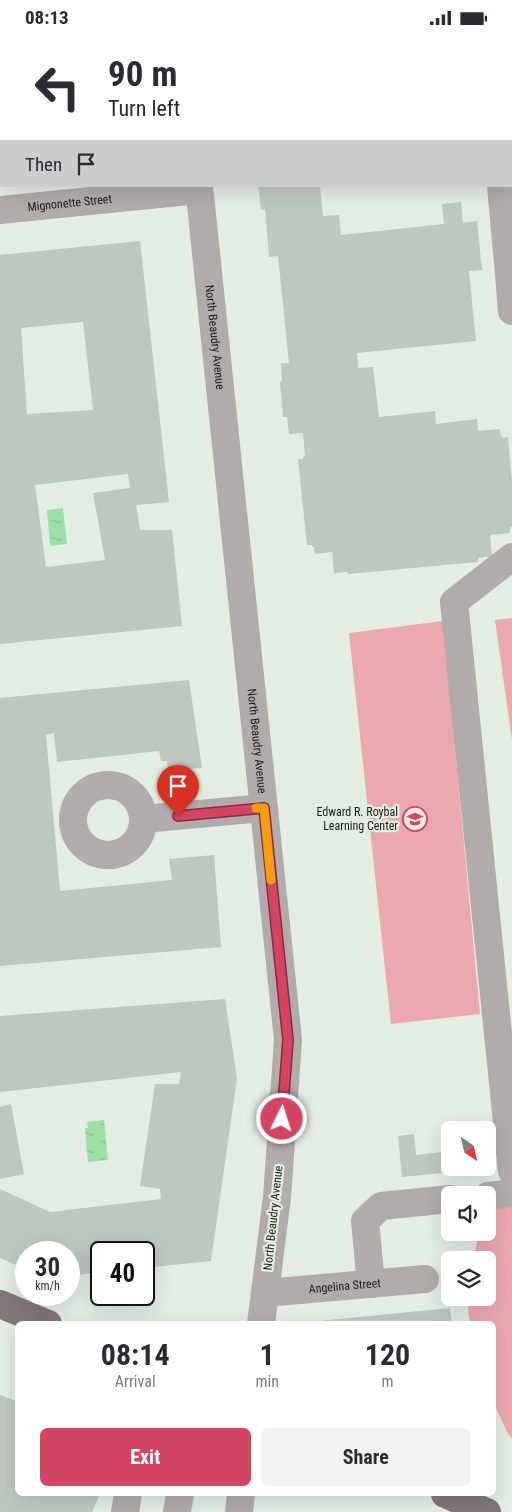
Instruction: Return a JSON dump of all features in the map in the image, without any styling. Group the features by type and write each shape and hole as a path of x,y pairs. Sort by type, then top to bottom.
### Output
{"main road":[{"path":"0,1304 41,1321"},
{"path":"450,1496 487,1512"}],"street":[{"path":"501,187 512,311"},
{"name":"Mignonette Street","path":"0,210 199,188"},
{"name":"North Beaudry Avenue","path":"199,188 288,1040 277,1197 261,1321"},
{"path":"512,557 454,602 512,1171"},
{"path":"143,819 264,808"},
{"path":"496,1194 512,1193"},
{"path":"371,1284 365,1221 381,1206 441,1200"},
{"name":"Angelina Street","path":"265,1293 425,1279"},
{"path":"125,1512 128,1496"},
{"path":"177,1512 180,1496"},
{"path":"238,1512 241,1496"}],"shaded area":[{"path":"512,618 512,740 495,620"},
{"path":"443,621 480,1014 391,1024 349,633"},
{"path":"512,1200 512,1438 508,1434 496,1408 496,1321 470,1321 468,1312 468,1306 496,1306 496,1251 475,1251 477,1241 496,1241 496,1205"}],"water":[{"path":"63,508 67,544 50,546 47,510"},
{"path":"104,1120 108,1160 88,1162 85,1128 88,1128 87,1122"}],"building":[{"path":"258,187 320,187 323,216 339,215 341,235 444,224 442,204 461,202 463,223 477,221 482,270 469,271 476,341 357,353 358,368 373,367 379,417 435,411 436,424 477,419 478,431 500,429 503,438 508,437 512,482 512,527 510,527 510,533 490,535 492,556 478,558 478,562 348,574 347,572 334,573 332,552 315,554 314,547 307,545 298,459 303,459 305,456 303,433 289,434 287,417 283,417 280,381 282,381 281,363 289,363 278,256 269,257 265,209 261,210"},
{"path":"140,241 169,502 136,505 140,530 172,530 182,626 0,644 0,255","holes":["83,322 93,410 27,414 21,328","128,474 130,488 93,493 105,560 46,567 35,485"]},
{"path":"189,680 202,768 168,770 167,761 161,761 159,751 57,762 54,733 46,735 60,891 172,880 169,859 214,855 221,947 0,966 0,698"},
{"path":"225,999 237,1078 211,1261 155,1267 155,1241 90,1241 90,1273 80,1275 80,1241 15,1241 15,1264 0,1258 0,1189 50,1212 161,1199 160,1189 140,1186 155,1084 179,1084 181,1072 0,1092 0,1016"},
{"path":"11,1104 24,1174 0,1179 0,1107"},
{"path":"414,1134 416,1155 441,1152 441,1173 402,1177 398,1136"},
{"path":"450,1308 452,1321 318,1321"},
{"path":"0,1395 15,1401 15,1496 99,1496 92,1512 0,1512"}],"slow traffic":[{"path":"256,808 264,808 271,880"}],"place":[{"name":"Edward R. Roybal Learning Center","path":"415,819"}],"route":[{"path":"178,816 264,808 288,1040 282,1119"}]}
